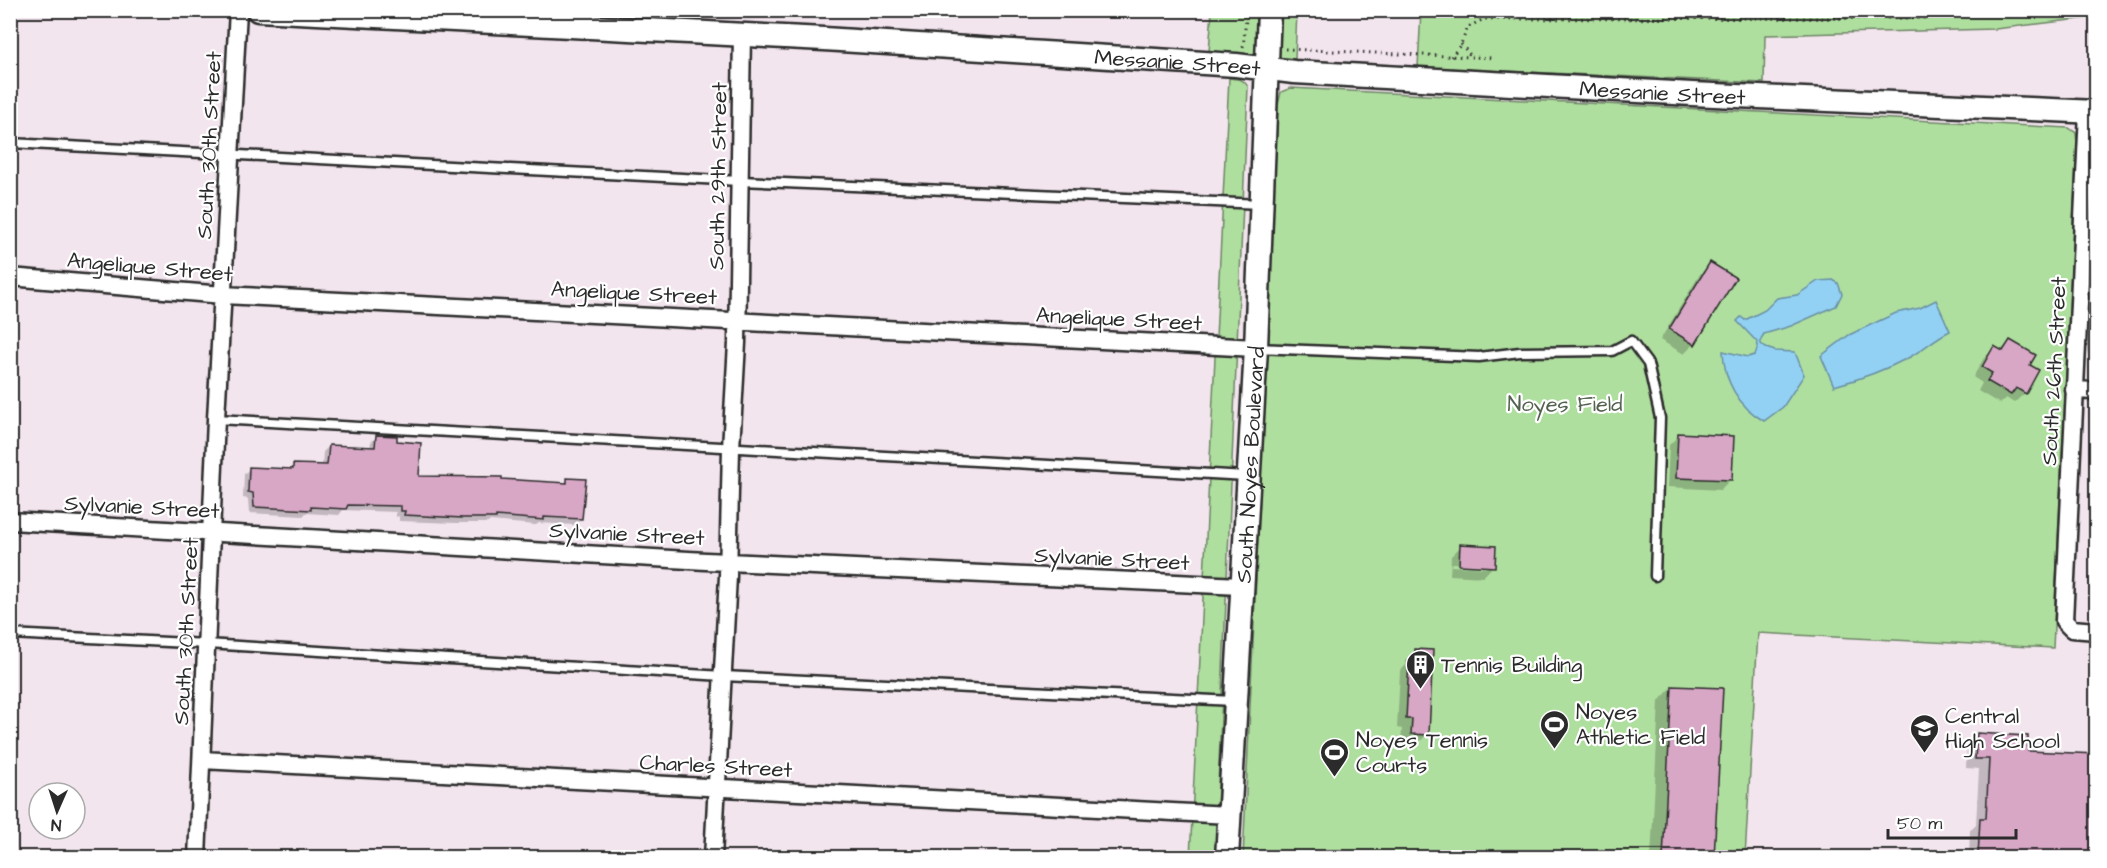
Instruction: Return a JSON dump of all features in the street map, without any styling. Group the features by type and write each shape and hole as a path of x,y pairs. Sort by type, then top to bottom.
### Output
{"street":[{"name":"South 30th Street","path":"197,858 216,419 238,10"},
{"name":"Messanie Street","path":"258,10 742,35 1236,65 1267,59 1692,94 2092,112"},
{"name":"South Noyes Boulevard","path":"1227,858 1234,701 1256,348 1269,10"},
{"name":"South 29th Street","path":"713,858 723,676 737,320 742,35"},
{"name":"South 26th Street","path":"2092,112 2089,251 2074,390 2064,621 2072,629 2097,631"},
{"name":"Angelique Street","path":"10,277 223,295 1256,348"},
{"path":"2074,390 2097,391"},
{"name":"Sylvanie Street","path":"10,521 728,561 1241,586"},
{"name":"Charles Street","path":"202,760 1229,815"}],"lane":[{"path":"10,144 740,181 1262,204"},
{"path":"1256,348 1479,357 1520,352 1612,351 1630,341 1648,364 1660,418 1655,576"},
{"path":"216,419 1247,476"},
{"path":"10,634 723,676 1234,701"}],"path":[{"path":"1236,65 1237,49 1244,47 1247,10"},
{"path":"1451,57 1461,44 1468,27 1484,19 1928,18 1995,10"},
{"path":"1461,44 1473,57"},
{"path":"1267,59 1493,58"}],"green space":[{"path":"2096,10 2096,17 1995,29 1765,35 1764,83 1418,67 1421,11"},
{"path":"1212,11 1297,11 1295,59 1209,52"},
{"path":"1229,78 1243,81 1248,87 1215,857 1190,858"},
{"name":"Noyes Field","path":"1291,88 2069,128 2076,133 2053,648 1758,633 1745,857 1243,858 1278,105 1281,92"}],"water":[{"path":"1833,280 1838,283 1842,294 1836,306 1791,326 1764,334 1761,339 1761,344 1766,348 1795,352 1804,375 1783,407 1764,421 1740,400 1726,372 1723,351 1748,357 1755,355 1758,346 1757,342 1737,321 1741,317 1745,320 1765,310 1777,298 1797,295 1818,281"},
{"path":"1936,300 1950,331 1901,362 1873,374 1834,386 1821,356 1849,335 1896,313 1920,308"}],"building":[{"path":"1710,262 1736,278 1695,345 1669,329"},
{"path":"2010,340 2036,355 2030,365 2039,370 2026,394 2016,388 2011,395 1987,381 1992,373 1982,367 1994,346 2003,351"},
{"path":"1678,433 1734,436 1732,480 1676,478"},
{"path":"376,435 397,436 397,441 421,443 419,476 502,477 502,479 567,483 567,478 586,479 582,519 544,517 544,520 496,516 496,518 463,518 404,515 405,511 401,511 401,506 348,505 346,509 311,507 311,510 254,507 253,493 248,492 249,467 293,469 293,464 327,465 329,445 375,447"},
{"path":"1460,544 1496,546 1495,567 1459,565"},
{"name":"Tennis Building","path":"1415,649 1433,650 1429,735 1411,734 1412,719 1406,719 1409,660 1415,660"},
{"path":"1672,686 1723,688 1714,858 1663,858"},
{"path":"1977,733 2028,736 2028,751 2097,754 2097,858 1978,858 1980,818 1986,818 1989,759 1975,759"}],"place":[{"name":"Tennis Building","path":"1420,690"},
{"name":"Noyes Athletic Field","path":"1555,750"},
{"name":"Central High School","path":"1924,754"},
{"name":"Noyes Tennis Courts","path":"1335,778"}]}
